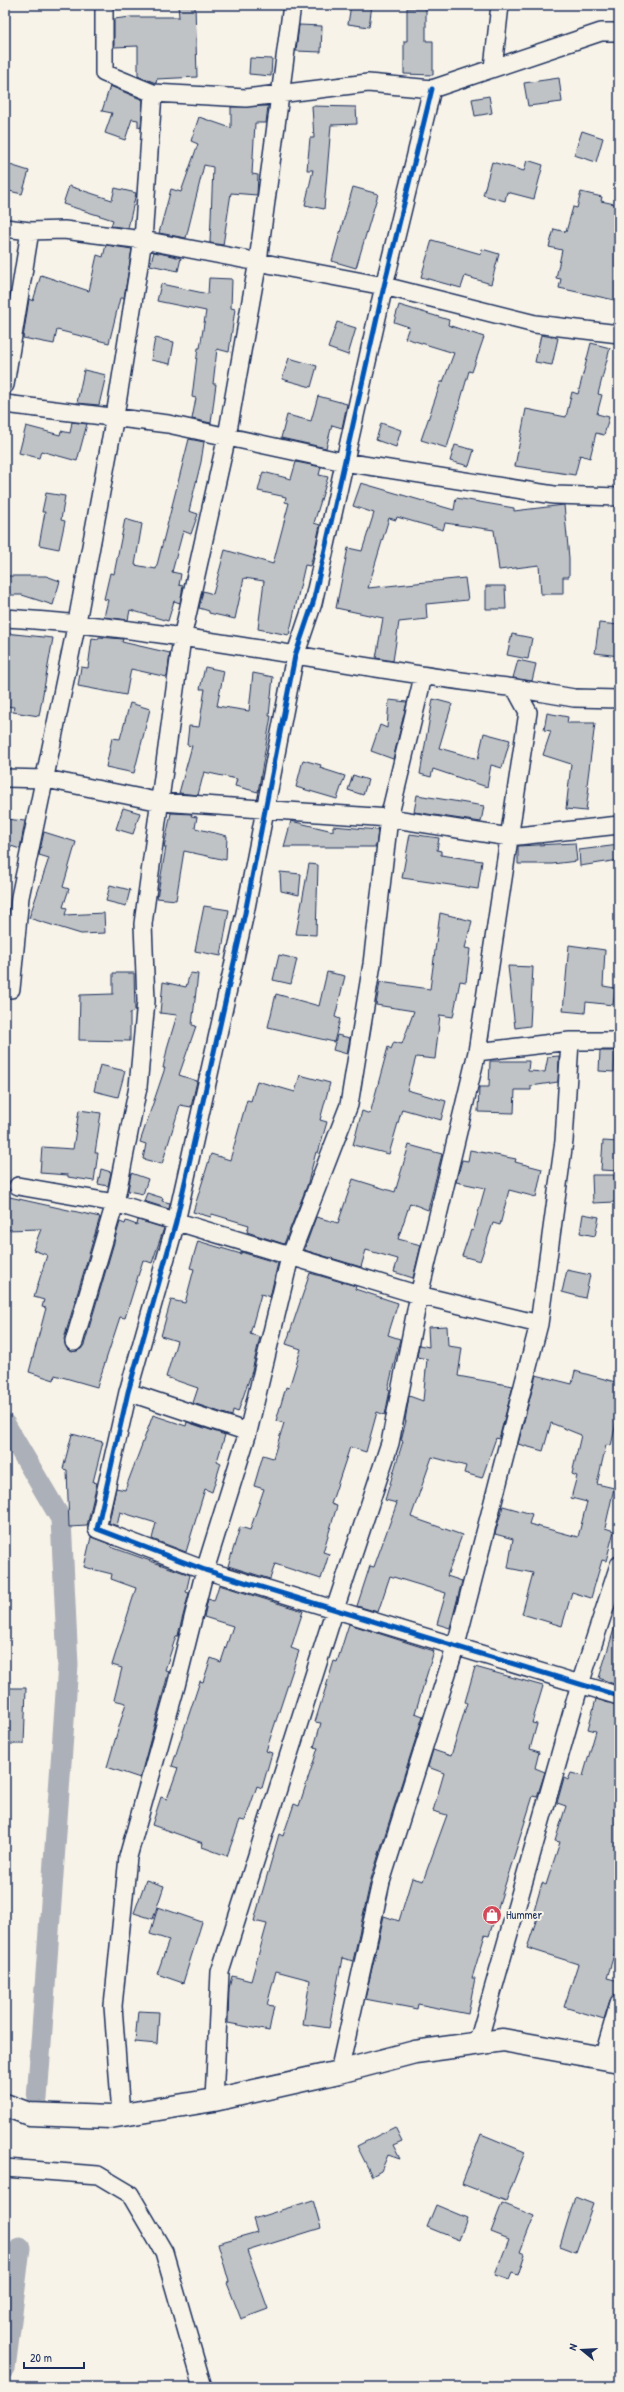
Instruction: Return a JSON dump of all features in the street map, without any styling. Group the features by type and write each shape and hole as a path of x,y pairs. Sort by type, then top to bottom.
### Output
{"main road":[{"path":"5,2105 29,2114 110,2117 214,2100 339,2072 415,2052 478,2042 503,2040 611,2060"}],"street":[{"path":"104,5 104,73 153,93 246,98 368,83 432,88 601,32 619,32"},
{"path":"74,1342 116,1203 138,1087 146,1001 143,924 161,802 182,638 227,436 258,261 292,5"},
{"path":"494,68 500,5"},
{"path":"432,88 384,286 360,400 344,462 313,603 295,656 266,808 176,1222 128,1392 97,1529 205,1570 456,1645 619,1696"},
{"path":"10,989 20,897 46,779 115,416 143,240 153,93"},
{"path":"5,228 30,231 64,230 143,240 384,286 536,324 619,334"},
{"path":"5,385 30,231"},
{"path":"5,404 115,416 227,436 344,462 554,495 619,497"},
{"path":"5,618 77,622 423,677 515,688 574,698 619,699"},
{"path":"121,2115 113,2006 128,1857 176,1686 205,1570 248,1432 290,1257 349,1105 372,964 389,818 423,677"},
{"path":"214,2100 220,1972 335,1609 390,1442 418,1295 477,1052 528,712 515,688"},
{"path":"5,778 46,779 161,802 266,808 389,818 509,837 619,825"},
{"path":"477,1052 570,1041 619,1041"},
{"path":"339,2072 381,1882 456,1645 539,1324 564,1141 570,1041"},
{"path":"18,1186 116,1203 418,1295 539,1324"},
{"path":"128,1392 248,1432"},
{"path":"478,2042 580,1684 619,1565"},
{"path":"611,2060 619,2003"},
{"path":"5,2168 98,2175 130,2194 164,2252 203,2387"}],"building":[{"path":"178,5 195,5 197,77 157,79 156,83 138,76 138,46 114,47 114,19 131,17 179,17"},
{"path":"351,5 372,5 369,27 348,24"},
{"path":"407,8 426,8 426,41 433,41 433,75 404,74 404,41 407,41"},
{"path":"299,25 322,26 321,52 296,51"},
{"path":"250,58 272,59 271,76 249,74"},
{"path":"559,78 562,102 528,106 524,83"},
{"path":"110,86 143,100 141,128 138,127 138,120 132,119 125,140 105,133 112,113 102,111"},
{"path":"489,96 492,113 475,116 472,99"},
{"path":"268,106 266,123 255,123 252,174 258,175 257,195 231,193 223,245 210,243 213,167 204,165 186,238 159,233 171,189 181,192 198,144 191,141 199,117 231,128 231,107"},
{"path":"312,106 356,107 357,124 331,125 324,209 305,205 313,170 307,170 310,138 314,138"},
{"path":"582,131 603,138 596,162 574,155"},
{"path":"527,160 543,165 534,199 507,192 505,201 483,195 492,162 524,171"},
{"path":"10,165 29,171 22,194 5,190"},
{"path":"69,186 112,200 115,188 136,193 128,228 111,226 113,220 63,204"},
{"path":"353,187 378,194 356,268 332,261"},
{"path":"581,192 602,197 601,201 619,205 619,301 559,288 561,279 556,278 562,250 549,247 554,229 566,232 573,207 577,208"},
{"path":"432,240 481,254 482,249 499,254 491,284 465,276 461,288 421,277"},
{"path":"106,245 132,249 124,298 120,298 109,343 57,330 54,344 23,338 29,299 33,301 41,275 89,291 97,255 103,257"},
{"path":"154,252 181,258 178,271 150,265"},
{"path":"209,278 232,279 231,308 235,309 229,352 217,349 213,384 216,384 211,423 192,419 196,398 192,397 198,348 200,348 206,311 157,301 161,284 208,294"},
{"path":"5,291 10,293 5,323"},
{"path":"399,305 449,320 448,325 484,337 472,372 469,371 447,448 421,440 441,382 443,382 454,353 405,338 409,327 394,322"},
{"path":"337,322 356,328 348,355 328,348"},
{"path":"541,335 558,338 552,365 535,362"},
{"path":"155,338 174,342 170,364 151,360"},
{"path":"591,343 610,348 598,394 602,395 597,414 609,417 604,435 596,433 590,458 580,455 575,475 515,466 526,409 566,417 572,392 578,394"},
{"path":"289,358 317,366 311,387 282,379"},
{"path":"84,370 106,375 99,405 77,403"},
{"path":"318,396 347,404 342,428 332,425 326,448 281,438 287,415 311,421"},
{"path":"72,422 87,424 77,461 41,451 39,458 19,453 26,426 60,435 61,431 70,433"},
{"path":"381,423 401,430 396,447 376,440"},
{"path":"189,439 204,442 201,462 189,511 198,514 191,534 183,531 172,572 181,574 179,585 183,586 180,603 174,601 168,621 130,610 128,620 104,617 108,600 104,599 110,573 114,574 125,519 142,524 135,565 156,569"},
{"path":"455,445 474,450 469,466 450,461"},
{"path":"296,462 321,467 319,475 328,477 314,523 320,525 316,544 310,566 305,565 289,635 258,629 264,581 244,578 235,619 209,613 209,611 199,608 203,591 213,594 225,550 273,564 289,503 285,502 286,497 258,491 263,472 291,479"},
{"path":"361,483 454,510 456,498 514,508 514,511 564,505 569,558 569,577 563,577 563,594 541,594 539,565 499,570 494,530 445,523 443,530 397,517 396,520 389,518 368,588 465,578 468,600 426,604 427,619 399,622 393,661 376,658 383,618 336,608 348,548 362,551 374,513 353,506"},
{"path":"46,493 65,496 61,520 65,521 59,549 39,545 45,512 42,512"},
{"path":"5,576 46,576 60,581 53,605 22,595 5,595"},
{"path":"486,586 505,586 506,609 486,609"},
{"path":"599,623 619,625 619,656 595,653"},
{"path":"5,633 53,638 39,716 13,712 14,707 5,706"},
{"path":"512,634 532,638 528,659 507,655"},
{"path":"99,637 123,639 122,642 170,653 167,677 131,669 126,695 78,686 81,667 88,668 92,638 99,639"},
{"path":"518,660 536,664 532,681 513,678"},
{"path":"205,667 224,671 217,706 249,711 253,673 273,677 269,716 271,716 258,792 235,786 237,779 204,772 198,795 179,793 192,746 187,745 189,726 199,727 205,689 200,689"},
{"path":"433,699 452,704 439,748 478,759 484,733 510,740 502,768 491,765 487,787 433,769 431,777 420,774"},
{"path":"389,700 407,702 393,759 371,751 380,725 387,728"},
{"path":"130,703 150,709 134,773 106,767 112,738 120,739"},
{"path":"547,713 568,717 567,723 595,723 587,785 589,786 586,811 566,809 571,764 543,755 551,731 544,730"},
{"path":"303,760 321,765 320,768 345,776 337,799 296,787"},
{"path":"353,775 368,780 363,795 348,790"},
{"path":"417,795 484,806 481,822 414,812"},
{"path":"123,808 140,813 133,834 116,829"},
{"path":"171,813 192,814 191,816 197,817 195,828 227,836 226,860 184,851 176,900 157,898 166,847 164,847"},
{"path":"5,819 25,821 20,849 5,844"},
{"path":"291,821 333,831 333,826 378,830 376,847 284,847"},
{"path":"44,832 76,842 63,887 69,889 63,907 67,908 65,915 104,913 105,933 81,934 29,918 49,858 39,855"},
{"path":"410,834 439,838 437,850 441,851 441,855 482,861 478,889 402,878"},
{"path":"575,843 577,861 552,864 518,864 518,846"},
{"path":"619,845 619,860 580,866 579,850"},
{"path":"309,864 318,865 316,935 296,934"},
{"path":"280,872 301,874 299,895 281,891"},
{"path":"110,885 130,890 126,906 106,901"},
{"path":"204,906 229,910 221,956 195,951"},
{"path":"440,913 472,921 465,948 470,949 466,982 460,981 453,1017 440,1015 435,1059 416,1057 407,1090 446,1101 441,1120 402,1109 389,1154 353,1145 362,1111 370,1114 388,1047 391,1049 394,1042 402,1044 414,1011 376,1005 380,982 430,989"},
{"path":"569,945 605,950 603,986 615,988 613,1005 586,1002 585,1013 563,1011"},
{"path":"279,955 297,959 291,984 273,980"},
{"path":"508,966 533,967 530,1026 515,1028"},
{"path":"327,972 345,976 335,1017 340,1019 334,1042 268,1027 276,994 319,1006"},
{"path":"113,973 134,973 135,1011 130,1013 130,1041 79,1040 80,995 113,994"},
{"path":"190,973 198,974 192,1025 196,1026 179,1075 197,1081 191,1107 180,1105 162,1164 143,1159 146,1144 140,1142 165,1068 163,1068 168,1045 177,1015 160,1013 163,982 186,987"},
{"path":"337,1035 350,1038 347,1054 333,1050"},
{"path":"600,1051 615,1051 614,1072 599,1071"},
{"path":"559,1056 558,1082 531,1086 531,1090 515,1090 514,1113 478,1112 479,1087 489,1087 490,1061 529,1061 528,1071 545,1072 548,1057"},
{"path":"100,1065 125,1071 118,1097 94,1091"},
{"path":"300,1075 330,1083 320,1120 327,1122 318,1153 316,1152 307,1186 284,1244 247,1232 249,1225 212,1214 211,1217 193,1212 211,1154 230,1160 247,1100 251,1101 257,1081 295,1092"},
{"path":"79,1110 101,1113 95,1153 98,1153 94,1181 68,1177 68,1175 40,1173 42,1147 73,1149"},
{"path":"603,1141 619,1142 619,1171 601,1170"},
{"path":"409,1145 442,1154 428,1210 410,1203 398,1239 421,1245 413,1278 394,1272 398,1259 366,1250 361,1267 304,1250 316,1217 338,1223 353,1179 395,1192"},
{"path":"470,1150 516,1159 515,1162 542,1169 536,1197 509,1190 500,1225 493,1223 480,1261 462,1256 471,1230 473,1231 485,1188 456,1182 462,1160 468,1161"},
{"path":"101,1169 111,1172 108,1186 98,1184"},
{"path":"131,1173 148,1179 143,1194 128,1191"},
{"path":"592,1175 614,1175 615,1202 593,1203"},
{"path":"147,1193 163,1198 162,1201 170,1203 169,1209 144,1201"},
{"path":"5,1196 100,1217 64,1339 67,1349 72,1352 81,1349 84,1345 120,1222 125,1224 126,1221 137,1225 138,1220 164,1228 152,1263 143,1260 125,1318 120,1317 97,1387 55,1375 54,1380 29,1372 46,1308 42,1307 44,1300 34,1297 47,1255 33,1250 41,1229 5,1230"},
{"path":"583,1214 599,1217 595,1236 580,1233"},
{"path":"198,1241 278,1263 270,1297 261,1294 250,1334 260,1337 252,1371 238,1412 233,1410 232,1416 193,1403 198,1388 166,1377 177,1341 161,1336 171,1300 185,1303 194,1269 190,1268"},
{"path":"567,1270 590,1275 585,1298 562,1292"},
{"path":"310,1273 356,1286 355,1289 398,1303 388,1335 400,1339 388,1389 390,1390 385,1415 377,1412 366,1452 350,1447 331,1504 337,1506 323,1552 329,1554 321,1579 275,1564 270,1579 228,1566 240,1527 250,1530 264,1489 254,1486 263,1455 273,1458 284,1423 276,1421 286,1387 289,1388 301,1349 286,1344"},
{"path":"447,1326 448,1346 462,1348 458,1376 513,1386 499,1439 496,1438 482,1478 464,1473 466,1466 432,1457 411,1517 462,1535 447,1576 462,1581 450,1628 437,1624 446,1593 390,1576 378,1612 357,1606 370,1566 374,1567 397,1503 385,1500 403,1441 401,1440 406,1421 409,1396 423,1401 427,1359 417,1357 419,1345 429,1347 428,1327"},
{"path":"575,1371 619,1383 619,1409 611,1446 606,1445 597,1484 614,1488 605,1528 614,1531 606,1561 602,1560 591,1598 572,1592 562,1626 522,1614 533,1573 508,1568 513,1539 495,1534 503,1506 532,1514 529,1524 578,1537 587,1502 571,1498 577,1476 572,1474 581,1435 551,1423 543,1451 518,1444 536,1375 572,1384"},
{"path":"153,1415 186,1426 187,1422 225,1435 217,1461 221,1463 212,1492 205,1489 186,1552 152,1539 156,1523 120,1512 117,1526 109,1523 116,1488 125,1490"},
{"path":"72,1434 103,1442 93,1482 97,1483 87,1526 69,1527 67,1470 63,1469"},
{"path":"91,1537 112,1545 111,1547 190,1575 186,1592 189,1593 178,1636 176,1636 165,1670 169,1671 140,1778 107,1767 126,1703 114,1700 122,1668 112,1665 136,1588 111,1579 112,1574 84,1567"},
{"path":"219,1585 303,1611 291,1648 299,1651 266,1751 272,1753 262,1788 257,1786 245,1821 240,1820 227,1856 202,1847 203,1843 152,1825 161,1797 167,1799 178,1768 172,1766 200,1681 203,1682 211,1658 221,1662 233,1626 204,1617 208,1599 214,1601"},
{"path":"349,1624 434,1651 415,1713 423,1716 371,1879 353,1961 342,1958 329,2028 303,2024 310,1980 276,1971 267,2005 274,2006 269,2031 228,2023 229,1988 232,1976 251,1981 267,1924 254,1921 279,1834 283,1836 294,1804 299,1806 318,1748 314,1747 321,1723 315,1722 334,1661 337,1662"},
{"path":"615,1626 619,1627 619,1686 599,1678"},
{"path":"475,1667 543,1686 532,1723 537,1724 530,1749 539,1752 535,1768 545,1772 537,1797 533,1796 489,1936 485,1935 472,1978 475,1978 468,2014 418,2004 417,2009 365,1999 384,1916 399,1921 412,1878 423,1881 447,1815 433,1811 444,1773 428,1767 433,1750 451,1756 467,1703 465,1702"},
{"path":"5,1688 26,1688 24,1744 5,1744"},
{"path":"596,1699 619,1706 619,1938 607,1978 619,1981 619,1988 617,1993 610,2000 604,2019 564,2007 578,1964 527,1948 539,1912 534,1911 542,1883 546,1885 560,1842 555,1841 566,1806 557,1803 564,1778 568,1780 571,1773 583,1776 596,1731 588,1729"},
{"path":"146,1880 164,1886 153,1919 134,1913"},
{"path":"158,1907 202,1922 183,1983 157,1974 169,1940 150,1934"},
{"path":"138,2011 159,2012 157,2044 135,2042"},
{"path":"395,2127 402,2141 393,2145 400,2159 388,2155 381,2171 372,2176 357,2146"},
{"path":"481,2134 525,2152 506,2201 462,2184"},
{"path":"575,2197 593,2204 576,2252 560,2246"},
{"path":"313,2200 321,2228 247,2251 268,2309 241,2319 227,2283 229,2282 218,2243 257,2232 253,2219"},
{"path":"502,2203 534,2216 520,2252 525,2254 518,2275 512,2273 509,2280 495,2275 509,2239 491,2232"},
{"path":"436,2205 467,2218 459,2240 427,2227"}],"waterway":[{"path":"5,1424 61,1519 68,1665 37,2099"},
{"path":"5,2369 20,2248"}],"cycle path":[{"path":"432,89 384,286 313,603 295,656 245,913 176,1222 128,1392 97,1529 205,1570 619,1696"}],"place":[{"name":"Hummer","path":"492,1915"}]}
